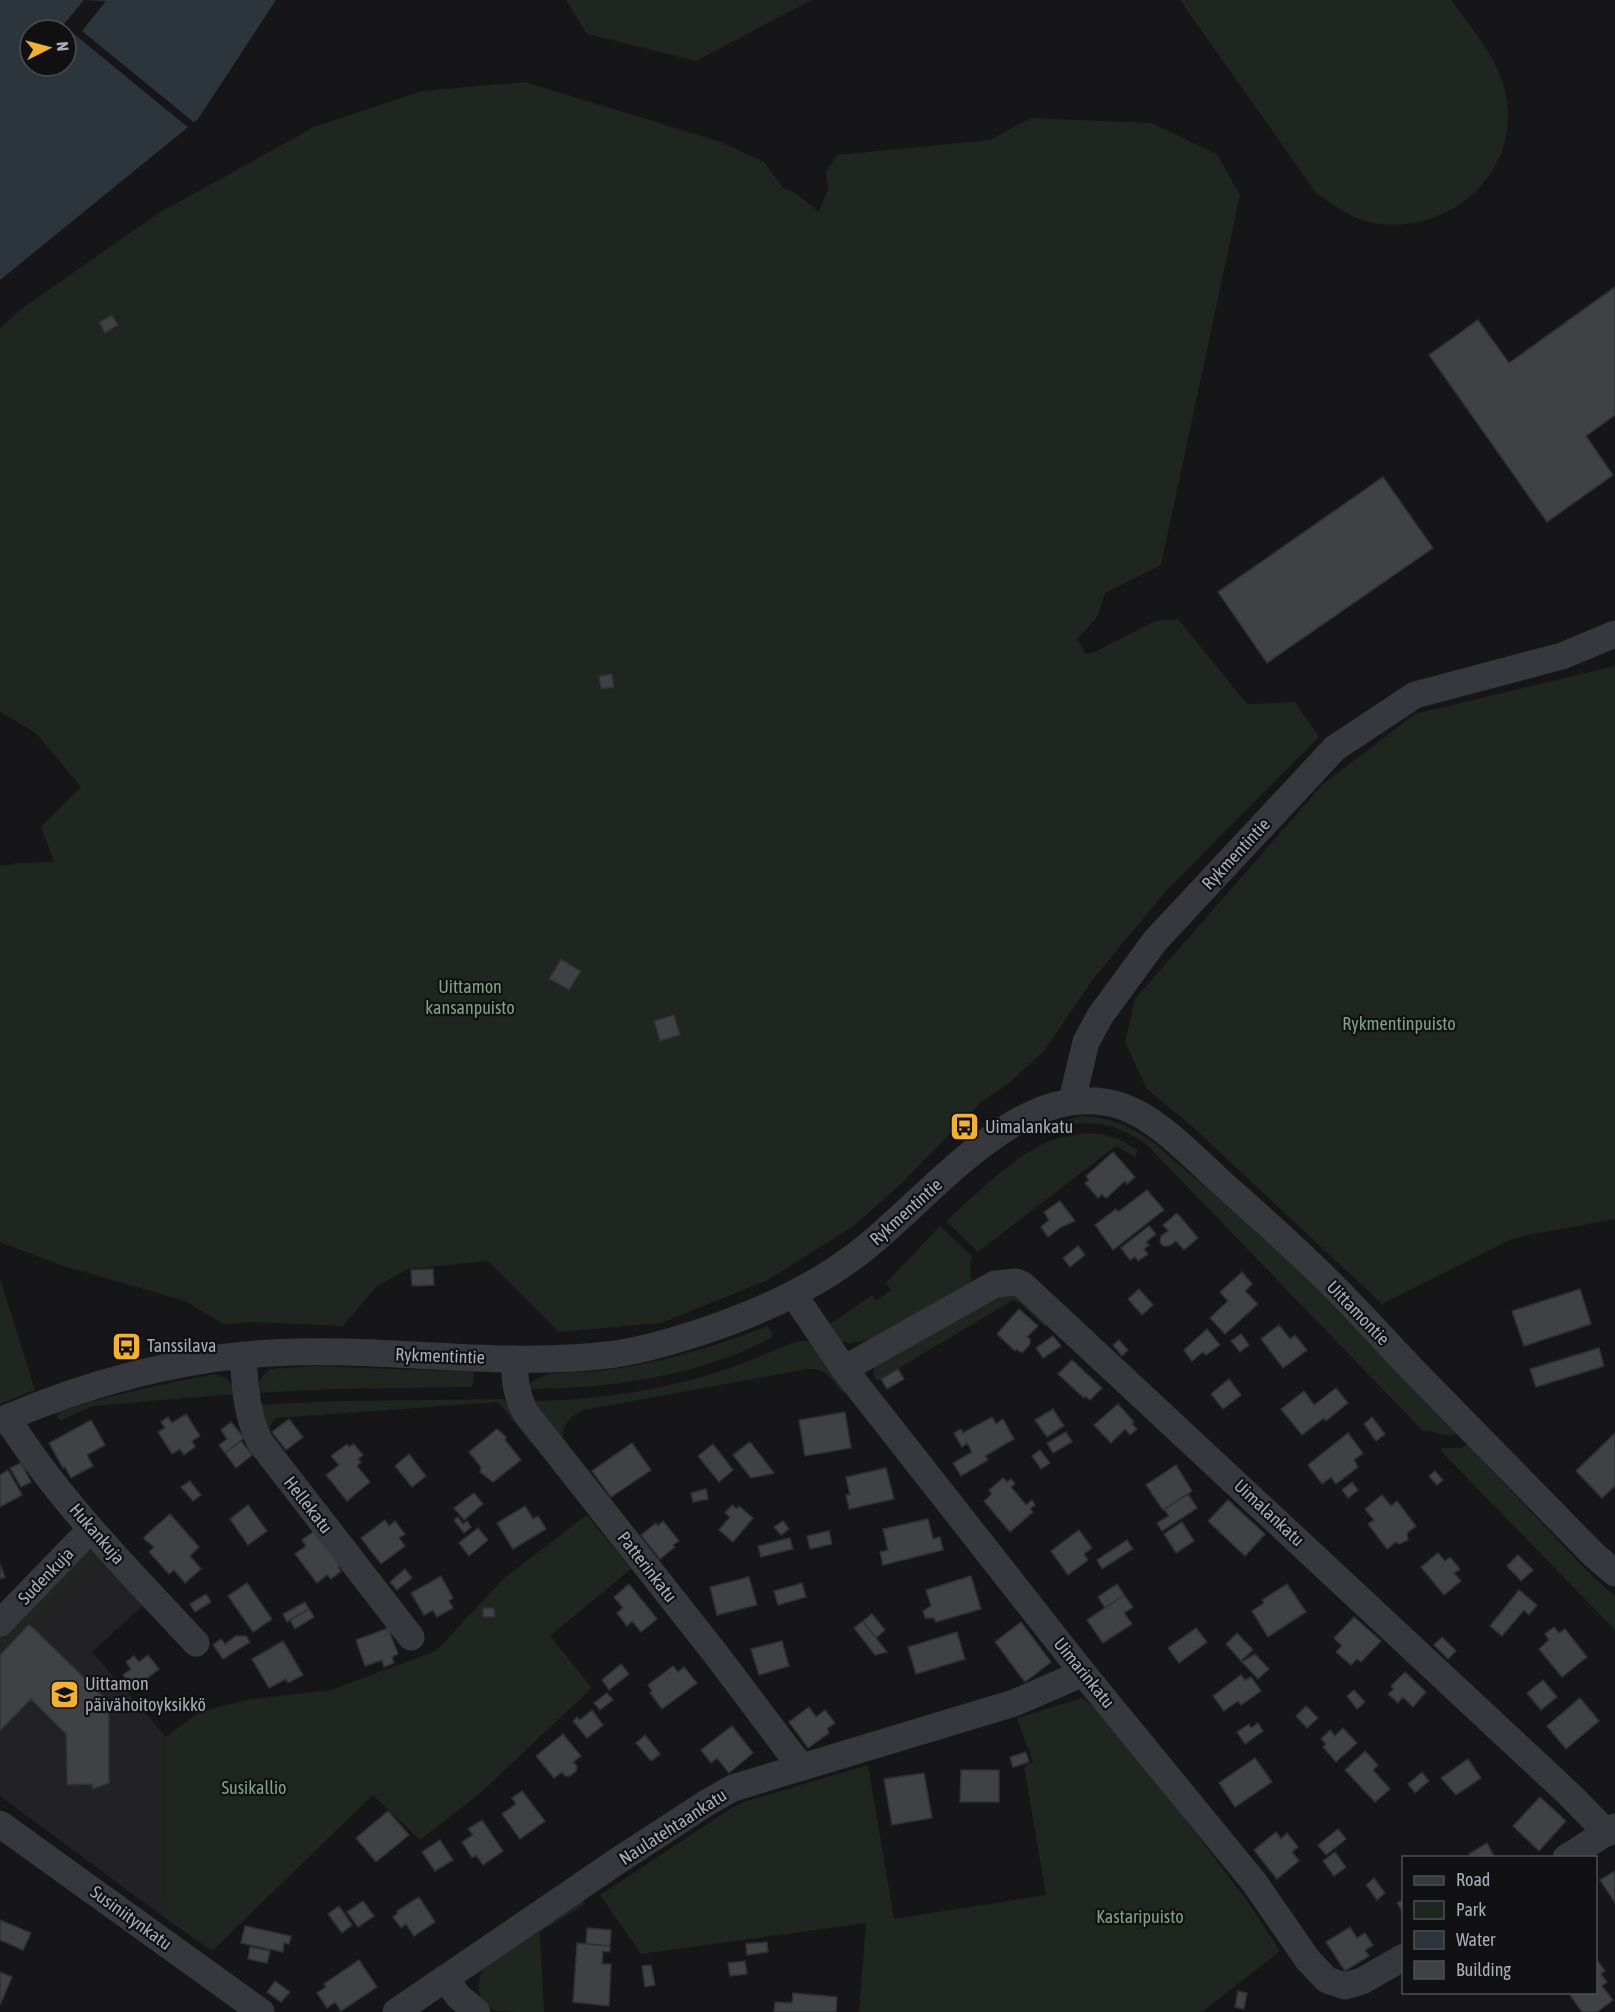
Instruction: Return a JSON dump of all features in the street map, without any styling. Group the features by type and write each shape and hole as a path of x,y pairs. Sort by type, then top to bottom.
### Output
{"street":[{"name":"Rykmentintie","path":"3,1420 67,1394 132,1375 243,1355 317,1352 514,1359 592,1356 650,1347 726,1324 794,1295 861,1252 953,1170 1012,1124 1039,1109 1072,1100 1086,1042 1100,1016 1155,941 1335,748 1415,695 1562,656 1615,634"},
{"name":"Uittamontie","path":"1072,1100 1100,1101 1122,1106 1142,1117 1173,1140 1332,1285 1578,1539 1615,1573"},
{"name":"Uimalankatu","path":"844,1369 995,1284 1016,1282 1023,1285 1570,1795 1611,1830"},
{"name":"Uimarinkatu","path":"794,1295 844,1369 1083,1673 1254,1882 1308,1960 1327,1980 1345,1986 1362,1981 1402,1958"},
{"name":"Hellekatu","path":"243,1355 246,1402 260,1442 411,1637"},
{"name":"Patterinkatu","path":"514,1359 517,1394 525,1412 801,1767"},
{"name":"Hukankuja","path":"3,1420 91,1529 196,1643"},
{"name":"Sudenkuja","path":"0,1623 91,1529"},
{"name":"Naulatehtaankatu","path":"396,2012 708,1802 733,1788 1014,1703 1083,1673"},
{"name":"Susiniitynkatu","path":"0,1824 261,2012"},
{"path":"1568,1856 1611,1830"},
{"path":"445,1978 458,1996 477,2012"}],"shaded area":[{"name":"Uittamon päivähoitoyksikkö","path":"92,1549 146,1603 92,1652 166,1737 165,1918 0,1796 0,1636"}],"green space":[{"path":"566,0 812,0 696,61 587,34"},
{"path":"1180,0 1451,0 1480,39 1502,81 1508,112 1506,137 1498,160 1486,180 1470,196 1451,210 1429,219 1405,224 1381,224 1372,223 1347,213 1316,193"},
{"name":"Uittamon kansanpuisto","path":"525,82 721,142 764,162 783,188 794,192 819,212 828,189 826,172 837,155 990,140 1030,118 1151,123 1217,154 1240,195 1161,565 1105,593 1097,617 1077,639 1086,654 1095,652 1155,621 1178,619 1247,704 1295,702 1319,737 1166,891 1094,978 1043,1052 1009,1083 980,1103 902,1183 855,1225 768,1280 661,1323 559,1332 488,1261 408,1269 376,1287 343,1326 249,1322 225,1325 185,1301 63,1266 0,1242 0,866 54,862 41,827 81,787 36,733 0,712 0,328 24,307 157,214 314,127 422,91"},
{"name":"Rykmentinpuisto","path":"1615,666 1615,1219 1514,1238 1382,1304 1196,1130 1147,1089 1125,1042 1135,999 1322,785 1415,714"},
{"path":"1081,1116 1101,1118 1119,1124 1154,1143 1300,1272 1457,1434 1423,1431 1147,1145 1136,1137 1104,1125 1058,1125 1056,1123"},
{"path":"1085,1133 1113,1137 1138,1151 1135,1157 1116,1146 978,1252 946,1221 996,1176 1038,1146"},
{"path":"940,1226 972,1256 970,1268 972,1284 871,1340 850,1343 835,1339 826,1327 872,1295 876,1301 891,1290 886,1283"},
{"path":"0,1278 35,1390 0,1404"},
{"path":"1015,1293 1048,1323 1045,1327 1020,1303 1013,1300 877,1381 873,1374 874,1367 992,1297"},
{"path":"768,1326 772,1333 771,1338 714,1362 684,1371 622,1383 528,1389 532,1382 548,1375 599,1371 643,1364 706,1348"},
{"path":"798,1341 808,1341 815,1347 848,1389 843,1393 824,1372 807,1369 584,1410 568,1421 563,1439 533,1401 581,1399 674,1384 731,1368"},
{"path":"315,1366 474,1372 473,1385 471,1387 329,1389 256,1393 261,1378 270,1369"},
{"path":"215,1374 228,1381 235,1394 92,1406 60,1421 56,1413 135,1390"},
{"path":"503,1399 509,1402 537,1441 532,1444 498,1402 276,1418 270,1428 270,1433 273,1442 283,1455 277,1452 268,1441 261,1427 257,1405 342,1401"},
{"path":"1467,1444 1592,1576 1615,1596 1615,1630 1440,1450 1462,1448"},
{"name":"Susikallio","path":"587,1515 631,1569 550,1636 592,1688 478,1795 420,1840 373,1795 212,1951 165,1918 166,1737 199,1712 252,1699 331,1690 436,1651 504,1578"},
{"path":"92,1549 97,1555 0,1655 0,1636 79,1555"},
{"name":"Kastaripuisto","path":"1082,1698 1107,1717 1246,1899 1280,1951 1202,2012 859,2012 866,1923 641,1954 600,1895 733,1807 868,1765 894,1919 1046,1895 1024,1767 1033,1762 1017,1718"},
{"path":"582,1899 585,1904 540,1932 544,2012 496,2011 483,2002 479,1983 486,1962"}],"water":[{"path":"0,0 276,0 198,119 0,280"}],"pier":[{"path":"84,0 106,1 82,31 196,124 190,129 78,37 78,18 69,18"}],"building":[{"path":"1615,287 1615,415 1586,436 1613,475 1547,522 1429,355 1478,320 1509,363"},
{"path":"112,315 118,325 105,333 99,322"},
{"path":"1383,477 1433,548 1267,663 1218,592"},
{"path":"612,674 614,687 601,689 599,676"},
{"path":"561,959 581,971 569,990 549,979"},
{"path":"674,1015 680,1035 660,1041 654,1021"},
{"path":"1113,1152 1135,1177 1127,1184 1125,1181 1106,1198 1102,1194 1098,1198 1085,1183 1089,1180 1086,1176"},
{"path":"1147,1190 1164,1210 1113,1250 1095,1225 1116,1209 1118,1212"},
{"path":"1060,1201 1075,1221 1061,1227 1048,1237 1041,1227 1049,1220 1044,1212"},
{"path":"1177,1213 1198,1238 1184,1250 1176,1241 1169,1246 1163,1246 1160,1242 1161,1236 1168,1231 1163,1225"},
{"path":"1149,1226 1156,1234 1146,1242 1149,1245 1144,1249 1148,1254 1138,1261 1135,1257 1130,1260 1121,1248"},
{"path":"1078,1246 1085,1255 1070,1267 1063,1258"},
{"path":"433,1269 434,1285 412,1286 411,1270"},
{"path":"1242,1272 1252,1284 1245,1291 1258,1304 1225,1334 1210,1318 1228,1301 1220,1292"},
{"path":"1139,1289 1153,1305 1142,1315 1128,1299"},
{"path":"1580,1289 1591,1324 1524,1346 1512,1311"},
{"path":"1019,1309 1038,1326 1027,1337 1030,1339 1030,1344 1023,1352 1017,1349 1015,1351 997,1334"},
{"path":"1279,1325 1290,1339 1295,1335 1307,1350 1283,1368 1261,1339"},
{"path":"1207,1329 1220,1345 1206,1355 1203,1352 1192,1361 1184,1350"},
{"path":"1241,1334 1249,1345 1240,1352 1231,1341"},
{"path":"1053,1336 1061,1346 1043,1358 1036,1348"},
{"path":"1119,1340 1128,1350 1122,1356 1113,1345"},
{"path":"1599,1348 1604,1366 1536,1387 1530,1369"},
{"path":"1072,1360 1102,1388 1090,1400 1085,1396 1084,1398 1058,1374"},
{"path":"898,1369 904,1379 887,1389 881,1379"},
{"path":"1229,1379 1241,1395 1223,1409 1211,1394"},
{"path":"1336,1388 1348,1403 1326,1421 1324,1418 1302,1435 1281,1409 1304,1391 1314,1405"},
{"path":"1118,1404 1134,1422 1132,1424 1137,1429 1130,1435 1125,1429 1111,1443 1094,1425"},
{"path":"1053,1409 1064,1426 1047,1437 1035,1420"},
{"path":"845,1412 851,1448 805,1456 799,1420"},
{"path":"186,1414 200,1436 192,1441 195,1447 184,1455 180,1449 172,1454 158,1432 165,1428 161,1422 168,1417 172,1423"},
{"path":"992,1417 996,1424 1003,1419 1014,1439 985,1456 988,1460 961,1476 953,1463 972,1452 967,1443 962,1447 954,1433 961,1429 963,1433"},
{"path":"1372,1417 1385,1434 1376,1441 1364,1424"},
{"path":"289,1419 303,1437 286,1450 272,1432"},
{"path":"91,1420 105,1445 87,1455 93,1466 71,1478 49,1443"},
{"path":"231,1422 244,1438 225,1453 219,1445 227,1439 221,1430"},
{"path":"497,1429 506,1437 505,1440 521,1460 493,1482 480,1472 481,1467 469,1452"},
{"path":"1066,1432 1072,1442 1053,1453 1047,1443"},
{"path":"1348,1433 1363,1453 1354,1460 1358,1467 1336,1484 1331,1477 1322,1484 1308,1465"},
{"path":"1615,1433 1615,1486 1602,1498 1576,1471"},
{"path":"241,1441 252,1455 236,1468 225,1453"},
{"path":"750,1442 774,1473 751,1478 733,1455"},
{"path":"632,1443 651,1470 611,1497 592,1471"},
{"path":"347,1444 349,1447 354,1444 363,1455 358,1459 361,1462 357,1466 370,1482 347,1501 326,1475 339,1465 331,1456"},
{"path":"713,1444 733,1470 719,1482 698,1456"},
{"path":"1040,1450 1050,1463 1041,1469 1032,1456"},
{"path":"409,1454 426,1476 412,1487 395,1466"},
{"path":"21,1463 31,1482 21,1487 10,1468"},
{"path":"1176,1465 1192,1491 1163,1510 1146,1485"},
{"path":"886,1468 894,1499 849,1509 846,1495 850,1495 846,1477"},
{"path":"8,1470 22,1495 0,1507 0,1475"},
{"path":"1435,1471 1443,1480 1437,1485 1429,1476"},
{"path":"1003,1478 1007,1482 1011,1479 1015,1484 1011,1487 1026,1505 1032,1500 1035,1505 1030,1509 1033,1512 1010,1532 984,1501 992,1494 989,1490"},
{"path":"190,1481 201,1495 193,1501 181,1487"},
{"path":"1352,1482 1358,1490 1348,1498 1342,1490"},
{"path":"706,1489 708,1499 693,1502 691,1493"},
{"path":"474,1493 483,1504 464,1520 454,1508"},
{"path":"1188,1494 1197,1508 1162,1531 1157,1523 1169,1516 1164,1509"},
{"path":"1382,1495 1391,1506 1397,1501 1416,1526 1407,1533 1408,1540 1399,1544 1396,1542 1387,1549 1368,1524 1374,1520 1365,1509"},
{"path":"1228,1500 1265,1534 1245,1556 1208,1521"},
{"path":"248,1505 267,1531 248,1545 230,1519"},
{"path":"732,1505 737,1509 739,1506 753,1518 733,1542 719,1530 730,1517 725,1513"},
{"path":"525,1506 533,1519 538,1516 546,1529 513,1549 497,1523"},
{"path":"170,1514 199,1547 190,1556 201,1569 185,1583 174,1570 169,1574 149,1552 154,1547 144,1539"},
{"path":"458,1517 463,1524 467,1521 471,1527 464,1533 454,1520"},
{"path":"928,1519 933,1539 940,1537 943,1550 883,1565 880,1552 888,1550 883,1529"},
{"path":"385,1520 389,1526 395,1521 405,1534 399,1538 405,1546 381,1564 361,1538"},
{"path":"663,1521 679,1541 660,1559 641,1535 656,1523 658,1526"},
{"path":"783,1521 789,1529 781,1535 774,1527"},
{"path":"1182,1522 1194,1541 1176,1553 1164,1534"},
{"path":"478,1528 488,1540 469,1556 459,1543"},
{"path":"316,1530 342,1565 338,1567 341,1571 331,1579 327,1575 317,1583 295,1554 306,1546 302,1540"},
{"path":"1079,1530 1092,1548 1084,1554 1088,1560 1068,1575 1051,1551"},
{"path":"829,1531 832,1544 810,1549 807,1536"},
{"path":"790,1538 793,1549 761,1557 758,1546"},
{"path":"1127,1540 1133,1549 1102,1569 1097,1560"},
{"path":"1438,1553 1445,1561 1450,1557 1460,1569 1454,1573 1461,1581 1444,1595 1421,1567"},
{"path":"1518,1555 1533,1570 1521,1581 1507,1566"},
{"path":"0,1564 5,1577 0,1579"},
{"path":"405,1569 412,1578 397,1590 390,1582"},
{"path":"441,1576 453,1598 449,1601 453,1608 437,1617 433,1610 424,1615 411,1593"},
{"path":"971,1576 981,1609 936,1622 934,1618 925,1618 923,1611 931,1606 926,1590"},
{"path":"749,1577 757,1605 717,1615 710,1587"},
{"path":"247,1583 272,1619 253,1632 228,1596"},
{"path":"802,1583 806,1597 778,1605 774,1591"},
{"path":"629,1584 657,1619 641,1632 632,1621 627,1626 617,1613 623,1608 614,1597"},
{"path":"1117,1584 1124,1595 1105,1608 1098,1597"},
{"path":"1287,1584 1306,1612 1268,1637 1252,1611 1264,1603 1262,1600"},
{"path":"1519,1590 1537,1605 1529,1615 1524,1610 1502,1636 1490,1626"},
{"path":"206,1594 211,1602 195,1612 190,1604"},
{"path":"1124,1595 1133,1607 1124,1613 1132,1624 1103,1643 1087,1620"},
{"path":"305,1602 309,1609 287,1622 283,1614"},
{"path":"483,1608 494,1608 495,1617 483,1617"},
{"path":"309,1609 314,1617 295,1629 290,1620"},
{"path":"872,1614 885,1630 876,1638 863,1621"},
{"path":"1354,1617 1381,1641 1361,1662 1357,1659 1351,1665 1336,1652 1342,1646 1334,1638"},
{"path":"863,1621 887,1652 875,1655 854,1628"},
{"path":"1021,1622 1051,1662 1025,1682 995,1642"},
{"path":"29,1624 103,1696 97,1702 109,1714 109,1783 93,1789 92,1784 67,1785 66,1734 31,1699 0,1731 0,1655"},
{"path":"1554,1627 1559,1633 1565,1629 1587,1657 1562,1677 1539,1649 1549,1640 1545,1634"},
{"path":"388,1628 398,1654 392,1657 394,1663 384,1667 382,1660 365,1666 356,1640"},
{"path":"1196,1628 1207,1642 1179,1663 1168,1648"},
{"path":"957,1632 965,1659 916,1674 908,1647"},
{"path":"1237,1633 1253,1650 1241,1661 1226,1644"},
{"path":"236,1636 246,1636 250,1642 223,1659 213,1645 221,1639 225,1644"},
{"path":"1442,1637 1456,1651 1448,1659 1434,1645"},
{"path":"283,1641 303,1675 288,1683 286,1679 269,1688 252,1659"},
{"path":"782,1641 789,1666 759,1675 751,1649"},
{"path":"1255,1654 1269,1669 1258,1679 1242,1662"},
{"path":"148,1655 159,1669 134,1689 123,1675 131,1669 126,1662 134,1656 139,1662"},
{"path":"621,1664 629,1674 609,1690 602,1680"},
{"path":"673,1666 678,1672 684,1667 697,1683 662,1709 650,1693 652,1691 648,1685"},
{"path":"1405,1672 1426,1692 1413,1707 1403,1697 1398,1703 1388,1694 1394,1689 1391,1686"},
{"path":"1241,1675 1245,1680 1251,1677 1261,1691 1241,1705 1238,1701 1224,1711 1213,1696"},
{"path":"1543,1680 1557,1697 1541,1710 1527,1693"},
{"path":"1354,1690 1365,1702 1357,1709 1347,1696"},
{"path":"607,1693 613,1700 600,1710 594,1703"},
{"path":"1580,1698 1599,1721 1566,1749 1547,1726"},
{"path":"1306,1706 1318,1718 1307,1728 1296,1716"},
{"path":"809,1707 816,1717 825,1710 835,1723 827,1729 829,1733 808,1748 789,1722"},
{"path":"592,1710 603,1725 587,1738 573,1721 577,1717 580,1720"},
{"path":"1258,1723 1263,1731 1245,1744 1237,1732 1249,1724 1251,1728"},
{"path":"732,1726 753,1753 729,1773 717,1758 711,1763 701,1750"},
{"path":"1343,1728 1357,1743 1336,1762 1323,1747 1326,1744 1321,1739 1330,1730 1335,1736"},
{"path":"563,1734 581,1756 573,1762 577,1766 576,1771 570,1776 565,1776 562,1772 554,1778 536,1756"},
{"path":"645,1735 660,1754 651,1761 636,1743"},
{"path":"1365,1751 1378,1765 1373,1770 1390,1789 1375,1802 1345,1770"},
{"path":"1026,1752 1029,1762 1013,1767 1010,1757"},
{"path":"1255,1758 1272,1782 1235,1807 1219,1783"},
{"path":"1468,1759 1481,1778 1456,1795 1441,1778"},
{"path":"961,1770 999,1770 999,1802 960,1802"},
{"path":"1422,1772 1429,1781 1415,1793 1408,1784"},
{"path":"924,1773 932,1818 892,1825 884,1779"},
{"path":"522,1791 545,1821 520,1839 502,1814 516,1804 512,1798"},
{"path":"1540,1797 1566,1821 1539,1851 1513,1826"},
{"path":"388,1811 409,1835 376,1862 356,1838"},
{"path":"482,1820 503,1851 483,1865 476,1855 472,1858 462,1842 473,1835 468,1829"},
{"path":"1338,1829 1346,1839 1326,1855 1318,1845"},
{"path":"1276,1832 1281,1839 1287,1833 1298,1847 1292,1852 1299,1861 1277,1879 1254,1850"},
{"path":"440,1840 453,1860 435,1871 422,1852"},
{"path":"1487,1843 1494,1856 1470,1856 1469,1854"},
{"path":"1335,1852 1346,1867 1334,1876 1323,1861"},
{"path":"1615,1871 1615,1903 1600,1880"},
{"path":"1374,1878 1385,1893 1377,1900 1366,1885"},
{"path":"419,1897 435,1922 414,1936 406,1924 401,1928 393,1917 398,1913 397,1911"},
{"path":"1402,1900 1402,1911 1397,1903"},
{"path":"363,1901 374,1916 358,1927 347,1912"},
{"path":"339,1906 352,1925 342,1933 328,1914"},
{"path":"0,1920 31,1933 23,1950 0,1940"},
{"path":"245,1926 291,1936 289,1944 284,1943 283,1952 241,1943"},
{"path":"1350,1927 1357,1938 1365,1933 1373,1945 1365,1950 1369,1956 1345,1971 1326,1942"},
{"path":"587,1928 611,1930 610,1946 586,1944"},
{"path":"767,1942 768,1952 747,1955 746,1944"},
{"path":"577,1943 610,1946 610,1952 603,1951 602,1964 611,1964 609,2006 573,2002"},
{"path":"250,1947 270,1951 267,1963 248,1959"},
{"path":"359,1960 377,1987 341,2011 335,2002 327,2008 317,1993 326,1987 324,1984"},
{"path":"745,1961 747,1974 730,1976 728,1963"},
{"path":"1597,1962 1605,1971 1601,1974 1607,1982 1602,1986 1613,2000 1597,2012 1582,2012 1570,1995 1597,1994"},
{"path":"651,1965 655,1985 645,1987 642,1966"},
{"path":"0,1972 12,1977 0,2005"},
{"path":"275,1981 290,1992 281,2002 267,1992"},
{"path":"1238,1991 1247,1993 1244,2009 1235,2007"},
{"path":"793,1993 837,1997 836,2012 774,2012 775,2002 792,2003"}],"place":[{"name":"Uimalankatu","path":"964,1127"},
{"name":"Tanssilava","path":"126,1346"},
{"name":"Uittamon päivähoitoyksikkö","path":"64,1694"}]}
